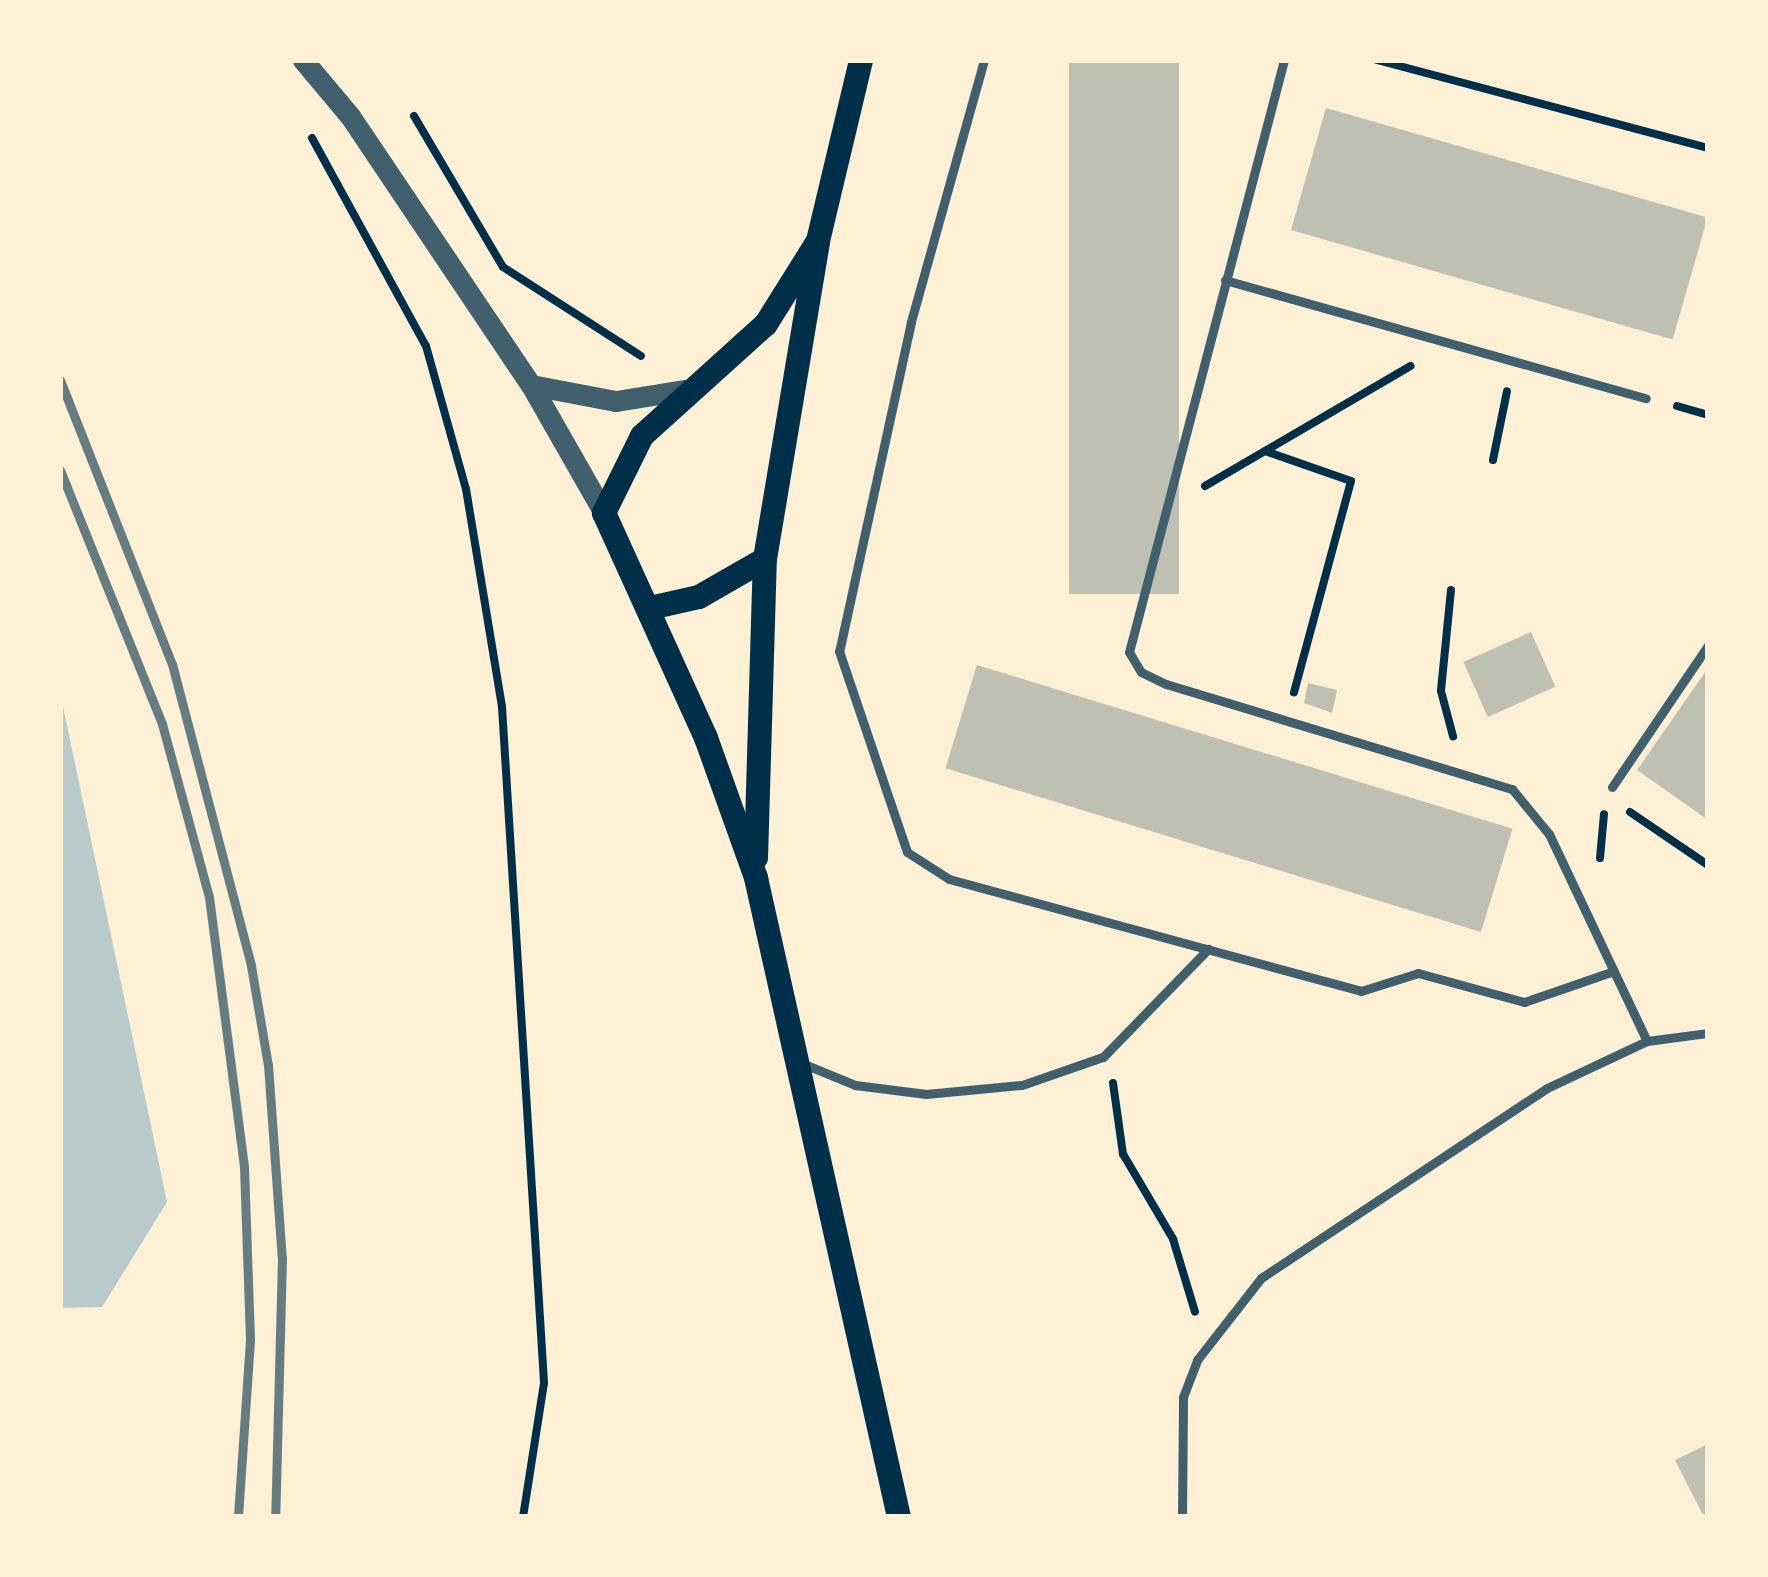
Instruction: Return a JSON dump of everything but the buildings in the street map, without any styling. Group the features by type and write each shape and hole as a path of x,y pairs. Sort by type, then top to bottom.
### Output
{"main road":[{"path":"756,878 765,560 818,241 861,60"},
{"path":"818,241 766,324 685,390 622,465 604,513 650,608 756,878 899,1517"},
{"path":"650,608 730,584 765,560"}],"street":[{"path":"303,60 350,116 531,385 604,513"},
{"path":"531,385 616,401 685,390"}],"lane":[{"path":"984,60 910,322 839,651 896,828 925,868 1361,991 1418,974 1524,1001 1614,971"},
{"path":"1284,60 1131,624 1129,652 1141,672 1513,789 1534,806 1647,1041"},
{"path":"1225,280 1646,398"},
{"path":"1609,791 1708,645"},
{"path":"794,1060 855,1085 926,1094 1022,1085 1103,1058 1208,949"},
{"path":"1182,1517 1177,1443 1197,1360 1262,1279 1547,1088 1647,1041 1708,1034"}],"path":[{"path":"1377,60 1708,148"},
{"path":"415,116 502,267 589,316 685,390"},
{"path":"312,138 426,346 466,489 502,706 544,1383 523,1517"},
{"path":"1162,511 1450,343"},
{"path":"1493,460 1513,360"},
{"path":"1265,451 1351,481 1286,719"},
{"path":"1451,590 1441,691 1463,771"},
{"path":"1578,896 1599,866 1609,791 1708,865"},
{"path":"1103,1058 1120,1102 1123,1154 1179,1259 1203,1339 1197,1360"}],"shaded area":[{"path":"60,692 167,1202 102,1307 60,1308"}],"railway":[{"path":"60,380 172,664 251,966 268,1065 282,1258 275,1517"},
{"path":"60,470 162,724 209,897 244,1167 250,1340 238,1517"}]}
